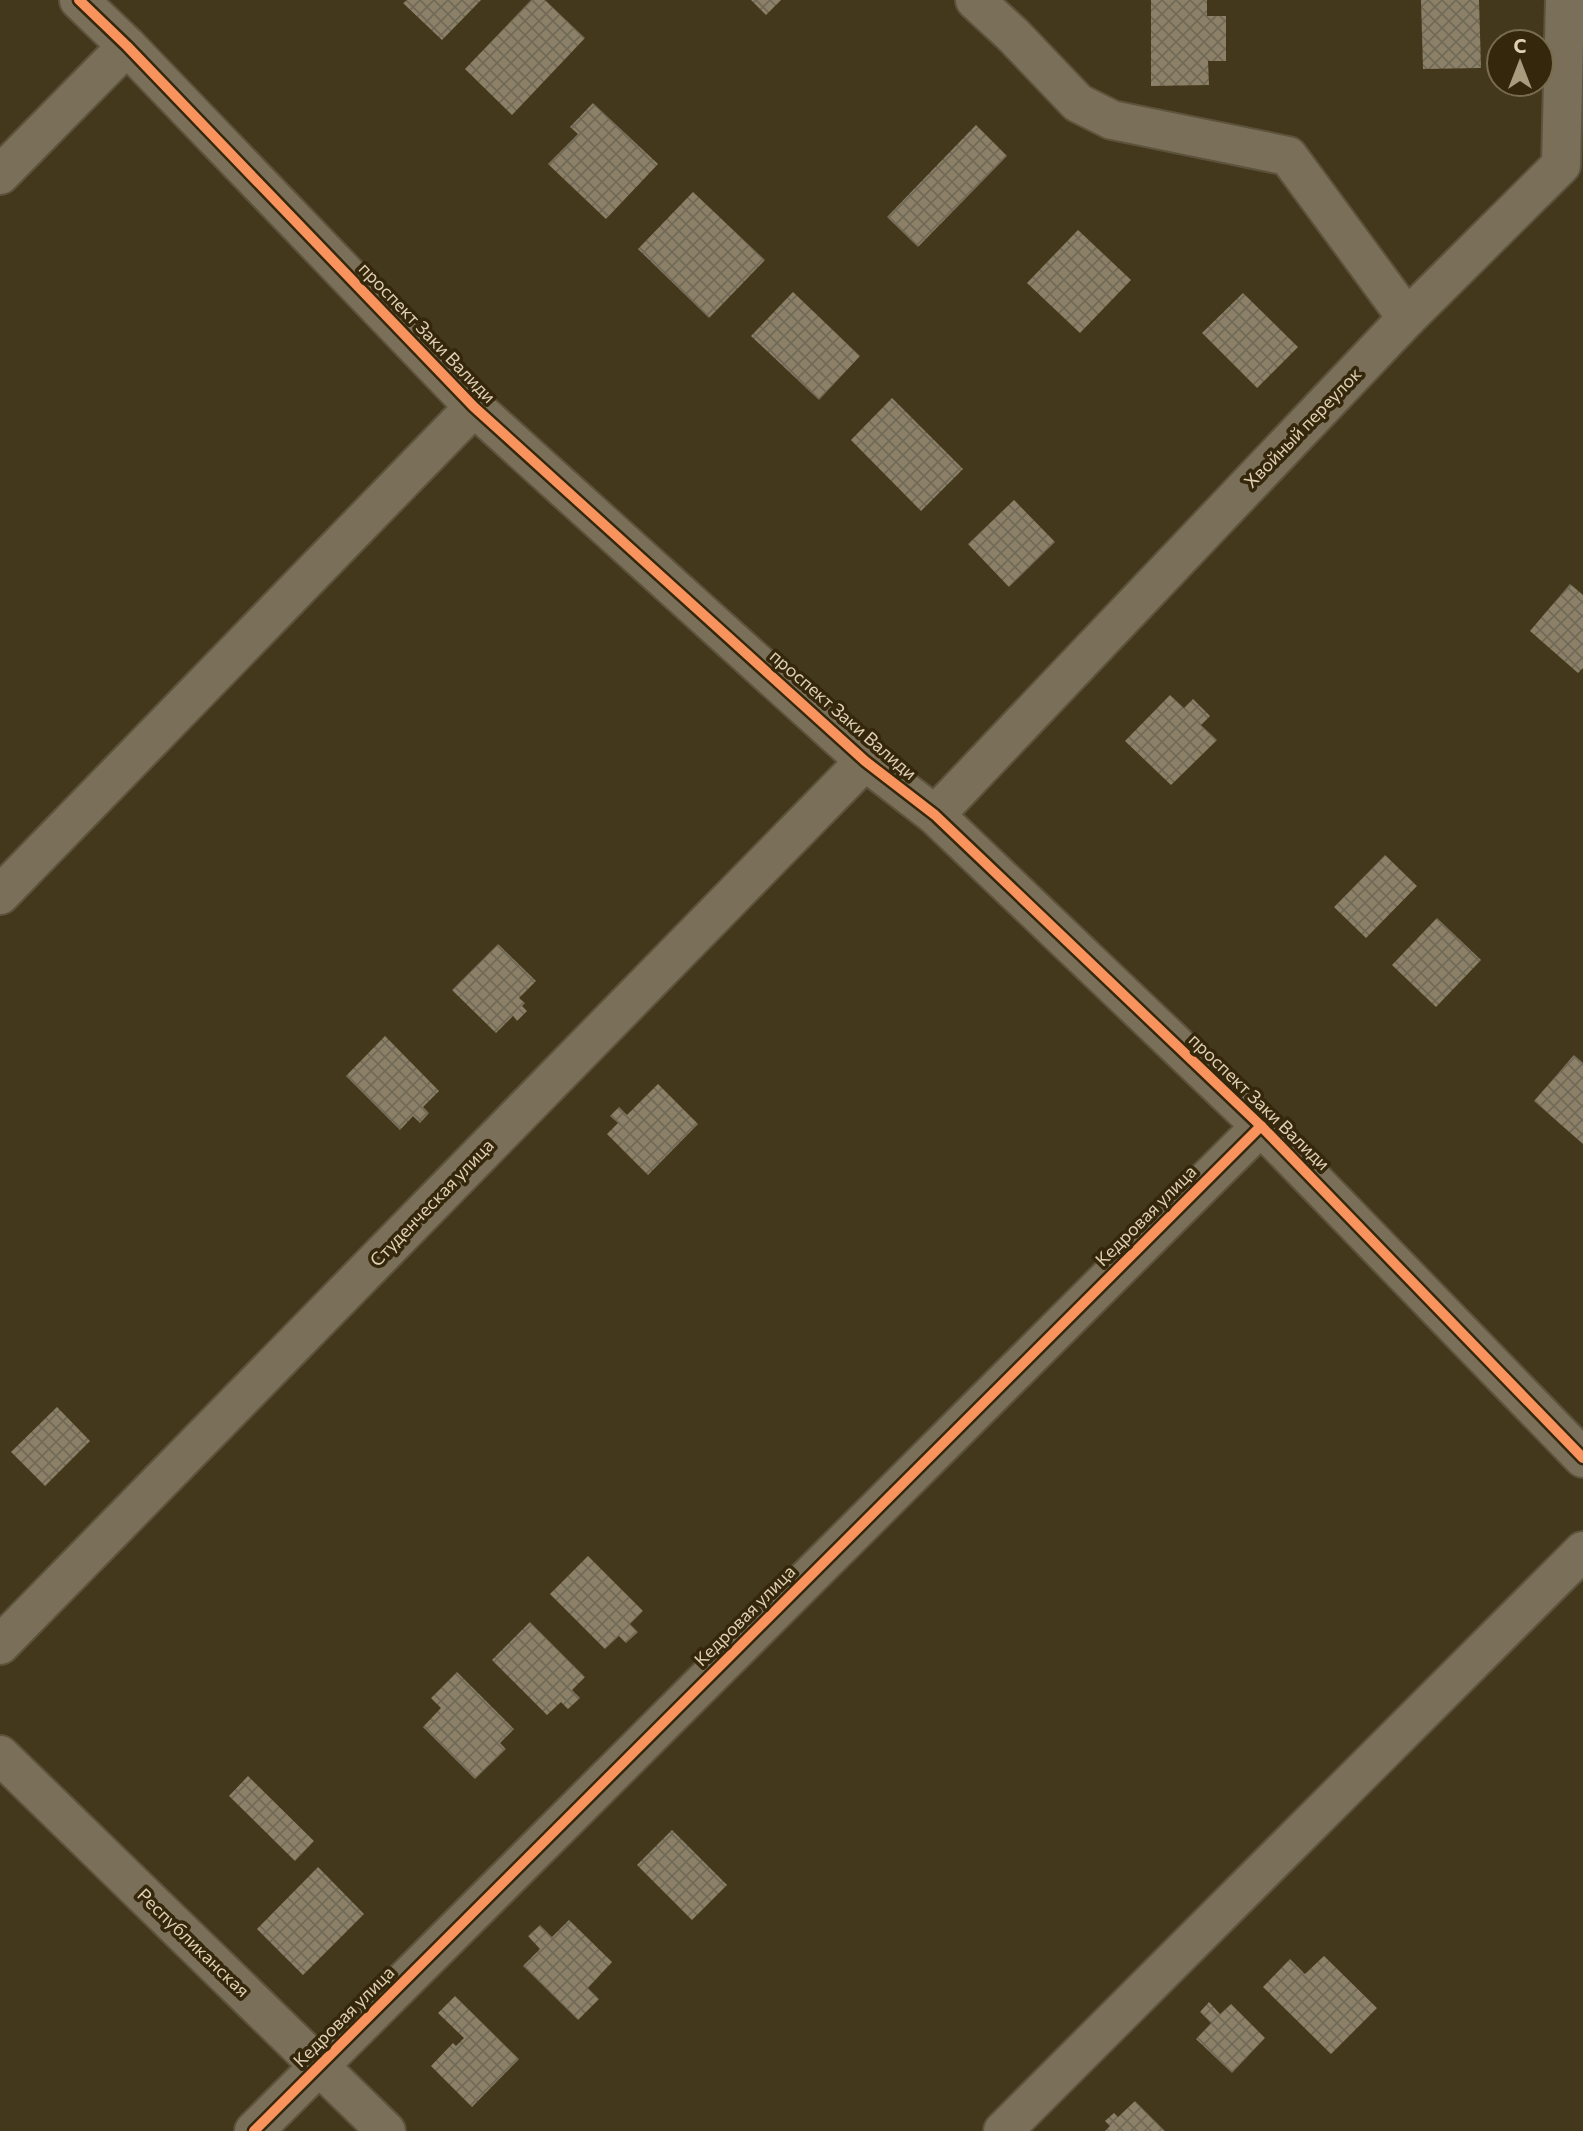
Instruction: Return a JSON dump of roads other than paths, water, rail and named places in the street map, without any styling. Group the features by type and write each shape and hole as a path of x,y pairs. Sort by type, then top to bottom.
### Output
{"street":[{"name":"проспект Заки Валиди","path":"79,0 127,46 474,407 865,761 934,815 1261,1126 1583,1458"},
{"path":"975,0 1013,35 1078,103 1112,120 1288,156 1408,318"},
{"name":"Хвойный переулок","path":"934,815 1408,318 1560,165 1565,0"},
{"path":"0,175 127,46"},
{"path":"0,895 474,407"},
{"name":"Студенческая улица","path":"0,1646 865,761"},
{"name":"Кедровая улица","path":"254,2131 1261,1126"},
{"path":"1003,2131 1583,1551"},
{"name":"Республиканская","path":"0,1755 386,2131"}]}
